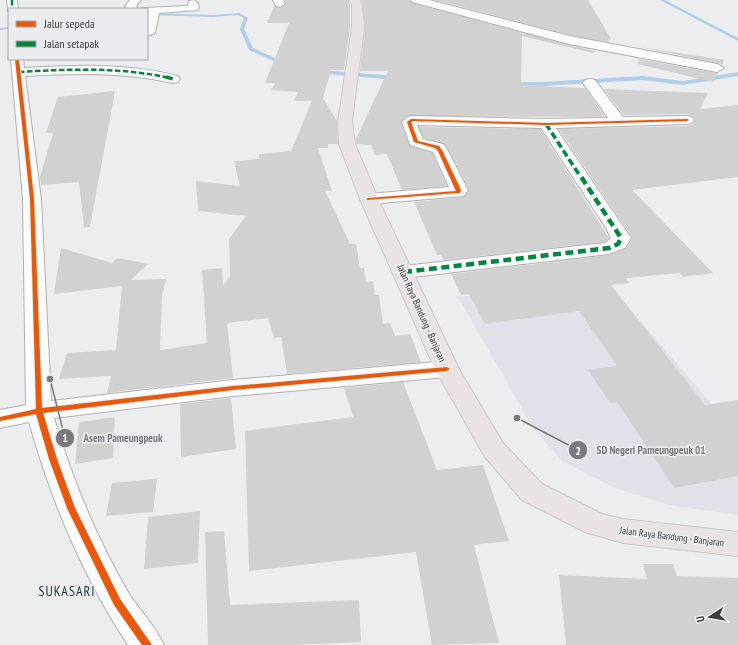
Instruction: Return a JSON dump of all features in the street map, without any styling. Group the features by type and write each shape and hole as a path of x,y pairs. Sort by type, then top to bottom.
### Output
{"main road":[{"name":"Jalan Raya Bandung - Banjaran","path":"354,0 357,5 358,28 345,122 345,135 369,199 404,272 447,369 494,450 532,492 595,524 623,531 738,544"}],"street":[{"path":"131,8 130,6 136,0"},
{"path":"416,0 569,40 717,68"},
{"path":"148,32 151,31 152,11 194,8 193,3"},
{"path":"147,645 117,602 71,508 52,459 39,411 32,199 18,65 101,68 142,72 172,79"},
{"path":"590,83 619,122"},
{"path":"369,199 458,192 459,190 440,150 437,147 416,142 408,122 412,120 546,124 687,120"},
{"path":"404,272 609,248 618,244 621,238 615,228 546,124"},
{"path":"1,419 39,411 233,388 447,369"}],"shaded area":[{"path":"606,281 738,435 738,515 669,505 615,488 562,461 533,428 458,297"}],"building":[{"path":"285,0 349,0 350,28 344,70 331,70 323,98 337,121 338,144 328,144 328,148 318,148 332,191 325,191 350,244 356,244 360,268 364,268 366,282 373,281 375,295 379,295 383,324 390,323 395,336 410,334 421,362 287,374 281,337 274,338 268,318 227,323 233,378 107,393 111,376 59,379 67,353 116,350 122,286 54,294 61,248 112,263 118,258 148,264 131,280 166,279 162,296 160,350 207,343 202,270 222,268 223,286 230,276 229,239 246,216 198,211 196,181 240,186 234,161 259,159 259,154 291,151 312,101 294,101 298,92 271,90 276,83 265,83 289,23 267,23 274,6 280,8 286,5"},
{"path":"362,0 410,0 412,3 596,51 593,53 522,36 521,85 585,88 605,117 407,116 401,122 409,145 432,153 447,186 402,190 387,154 375,155 371,145 356,144 356,139 388,71 360,71 365,28"},
{"path":"435,0 588,0 611,39 607,42 570,35"},
{"path":"641,47 724,60 722,65"},
{"path":"639,59 718,73 713,82 638,64"},
{"path":"604,89 708,93 700,109 738,105 738,177 632,190 713,273 683,277 680,273 626,278 629,283 611,285 705,405 738,400 738,476 674,488 617,402 610,403 588,370 617,366 579,311 485,324 469,294 461,295 451,274 609,255 626,249 632,237 559,129 687,126 693,124 695,119 687,114 624,115"},
{"path":"115,91 90,227 84,227 79,182 41,185 40,177 53,133 46,133 58,97"},
{"path":"419,127 540,129 609,238 604,242 444,260 441,255 437,255 414,202 464,197 469,189 447,146 443,143 424,138"},
{"path":"403,382 437,470 483,465 509,541 474,545 499,643 432,645 416,552 249,571 245,431 353,417 344,388"},
{"path":"231,398 236,449 181,457 180,404"},
{"path":"115,417 113,458 75,464 79,422"},
{"path":"157,479 153,512 106,516 112,483"},
{"path":"200,511 198,563 144,569 148,517"},
{"path":"224,531 230,605 359,600 361,642 294,645 208,645 205,532"},
{"path":"643,564 673,564 677,576 738,578 738,645 566,645 559,575 647,579"}],"waterway":[{"path":"662,0 738,40"},
{"path":"148,14 213,16 239,14 246,18 242,29 251,49 285,64"},
{"path":"0,29 8,28"},
{"path":"319,72 396,78"},
{"path":"509,84 542,84 643,78 683,83 738,74"}],"marked path":[{"path":"12,0 12,8"},
{"path":"19,72 96,69 135,72 173,79"},
{"path":"404,272 609,248 618,244 621,238 546,124"}],"cycle path":[{"path":"17,60 32,199 39,411 53,459 71,508 117,602 147,645"},
{"path":"369,199 458,192 459,190 440,150 437,147 416,142 409,122 412,120 546,124 687,120"},
{"path":"0,419 39,411 233,388 447,369"}],"place":[{"name":"Asem Pameungpeuk","path":"50,379"},
{"name":"SD Negeri Pameungpeuk 01","path":"517,418"}],"district":[{"name":"SUKASARI","path":"67,591"}]}
